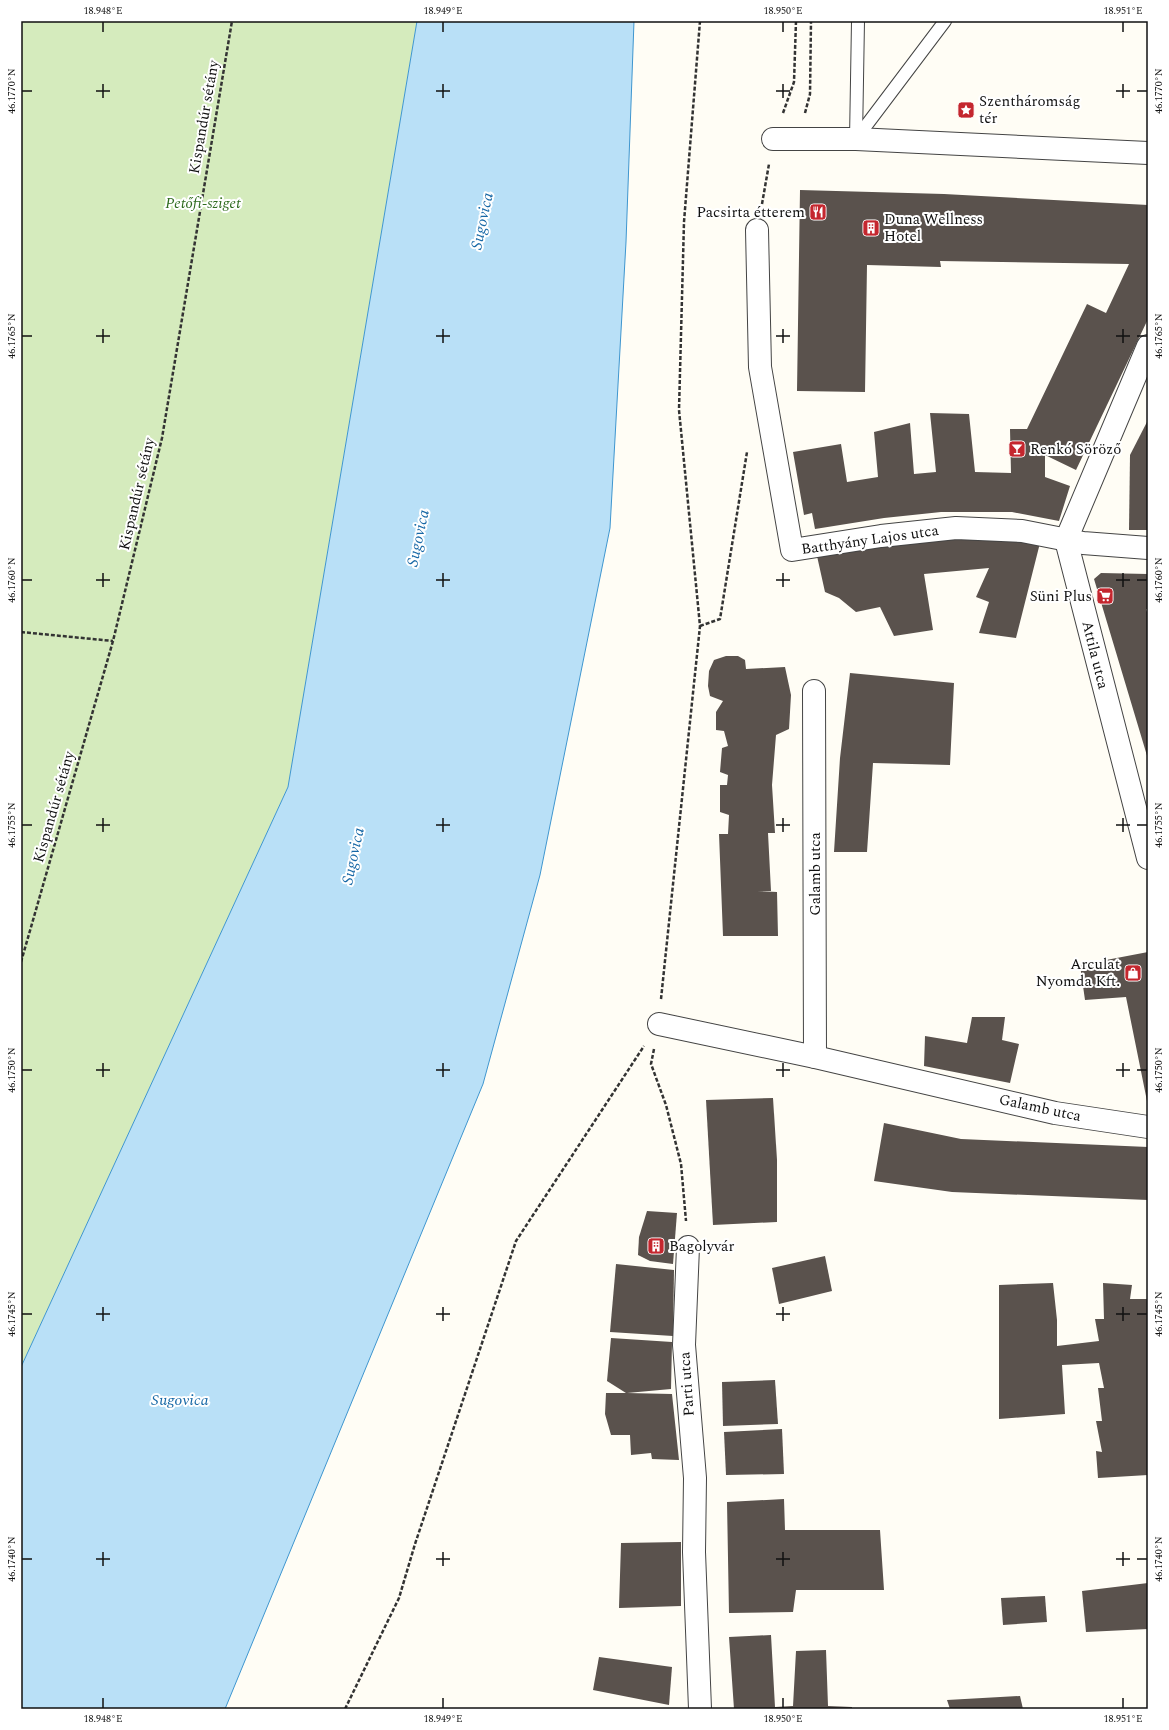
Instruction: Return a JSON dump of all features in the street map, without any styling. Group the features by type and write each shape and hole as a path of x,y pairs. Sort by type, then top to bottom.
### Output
{"street":[{"path":"773,139 856,139 1148,154"},
{"name":"Batthyány Lajos utca","path":"757,230 760,367 792,550 881,536 956,528 1022,531 1066,540 1148,548"},
{"path":"1066,540 1148,346"},
{"name":"Attila utca","path":"1066,540 1148,858"},
{"name":"Galamb utca","path":"814,691 816,1057"},
{"name":"Galamb utca","path":"659,1024 816,1057 1055,1113 1148,1127"},
{"name":"Parti utca","path":"688,1247 684,1345 694,1478 694,1552 700,1709"}],"lane":[{"path":"856,139 858,21"},
{"path":"856,139 945,21"}],"path":[{"name":"Kispandúr sétány","path":"21,962 113,641 162,438 232,21"},
{"path":"345,1709 398,1598 516,1241 659,1024 700,626 679,410 684,222 700,21"},
{"path":"757,230 773,139 794,82 796,21"},
{"path":"773,139 804,117 810,94 811,21"},
{"path":"700,626 720,619 748,445"},
{"path":"21,632 113,641"},
{"path":"651,1064 666,1105 681,1164 688,1247"}],"green space":[{"name":"Petőfi-sziget","path":"21,21 417,21 288,787 21,1367"}],"water":[{"name":"Sugovica","path":"417,21 634,21 626,242 610,528 540,875 483,1084 225,1709 21,1709 21,1367 288,787"}],"building":[{"path":"800,190 944,194 1148,205 1148,319 1076,470 1045,455 1045,477 1070,486 1059,521 1012,512 941,512 884,518 815,529 812,513 804,515 793,452 841,444 847,482 878,477 874,432 910,423 914,474 936,472 930,413 969,414 975,472 1011,473 1010,429 1027,429 1087,304 1106,313 1129,264 940,261 941,267 867,265 865,392 797,391"},
{"path":"1148,420 1148,530 1129,530 1130,455"},
{"path":"988,537 1040,543 1016,638 979,633 989,602 976,597 989,568 924,574 933,630 894,636 880,607 856,612 839,598 825,592 817,556 915,541"},
{"path":"1101,573 1148,574 1148,609 1146,609 1148,615 1148,759 1094,579"},
{"path":"726,656 738,656 745,660 746,669 785,667 791,695 789,729 776,735 772,785 775,833 768,833 771,891 757,891 777,892 778,936 723,936 719,834 728,834 729,815 720,812 720,785 727,785 728,775 720,772 722,748 728,746 724,731 716,730 716,712 723,701 710,696 708,686 709,671 714,660"},
{"path":"850,673 954,683 950,765 873,763 867,852 834,852 840,758"},
{"path":"1148,952 1147,1101 1126,997 1085,1000 1080,965"},
{"path":"972,1017 1005,1017 1002,1040 1019,1044 1010,1083 924,1066 925,1036 967,1043"},
{"path":"773,1098 777,1160 777,1222 713,1225 706,1100"},
{"path":"884,1123 961,1139 1148,1147 1148,1200 952,1192 874,1181"},
{"name":"Bagolyvár","path":"647,1211 677,1213 673,1264 650,1261 638,1255 639,1237"},
{"path":"825,1256 832,1291 779,1304 772,1268"},
{"path":"616,1264 674,1270 673,1336 610,1332"},
{"path":"1053,1283 1057,1320 1057,1346 1099,1341 1095,1319 1104,1319 1103,1283 1132,1285 1130,1299 1148,1299 1148,1475 1098,1478 1096,1451 1102,1452 1096,1421 1102,1421 1098,1388 1104,1388 1099,1363 1062,1365 1065,1414 999,1419 999,1285"},
{"path":"611,1338 672,1342 671,1389 627,1393 672,1394 679,1460 652,1459 651,1453 631,1455 630,1435 611,1435 605,1414 606,1393 626,1393 607,1381"},
{"path":"775,1380 778,1424 723,1426 722,1382"},
{"path":"782,1429 784,1474 726,1475 724,1432"},
{"path":"784,1499 785,1530 880,1530 884,1590 796,1590 793,1612 729,1613 727,1502"},
{"path":"681,1542 681,1606 619,1608 621,1543"},
{"path":"1148,1583 1148,1629 1086,1632 1082,1591"},
{"path":"1045,1596 1047,1622 1003,1625 1001,1598"},
{"path":"771,1635 775,1707 793,1706 796,1651 826,1650 828,1706 852,1707 852,1709 734,1709 729,1637"},
{"path":"599,1657 672,1667 669,1705 593,1690"},
{"path":"1020,1696 1023,1709 950,1709 947,1700"}],"place":[{"name":"Szentháromság tér","path":"966,110"},
{"name":"Pacsirta étterem","path":"818,212"},
{"name":"Duna Wellness Hotel","path":"871,228"},
{"name":"Renkó Söröző","path":"1017,449"},
{"name":"Süni Plus","path":"1105,596"},
{"name":"Arculat Nyomda Kft.","path":"1133,973"},
{"name":"Bagolyvár","path":"656,1246"}]}
